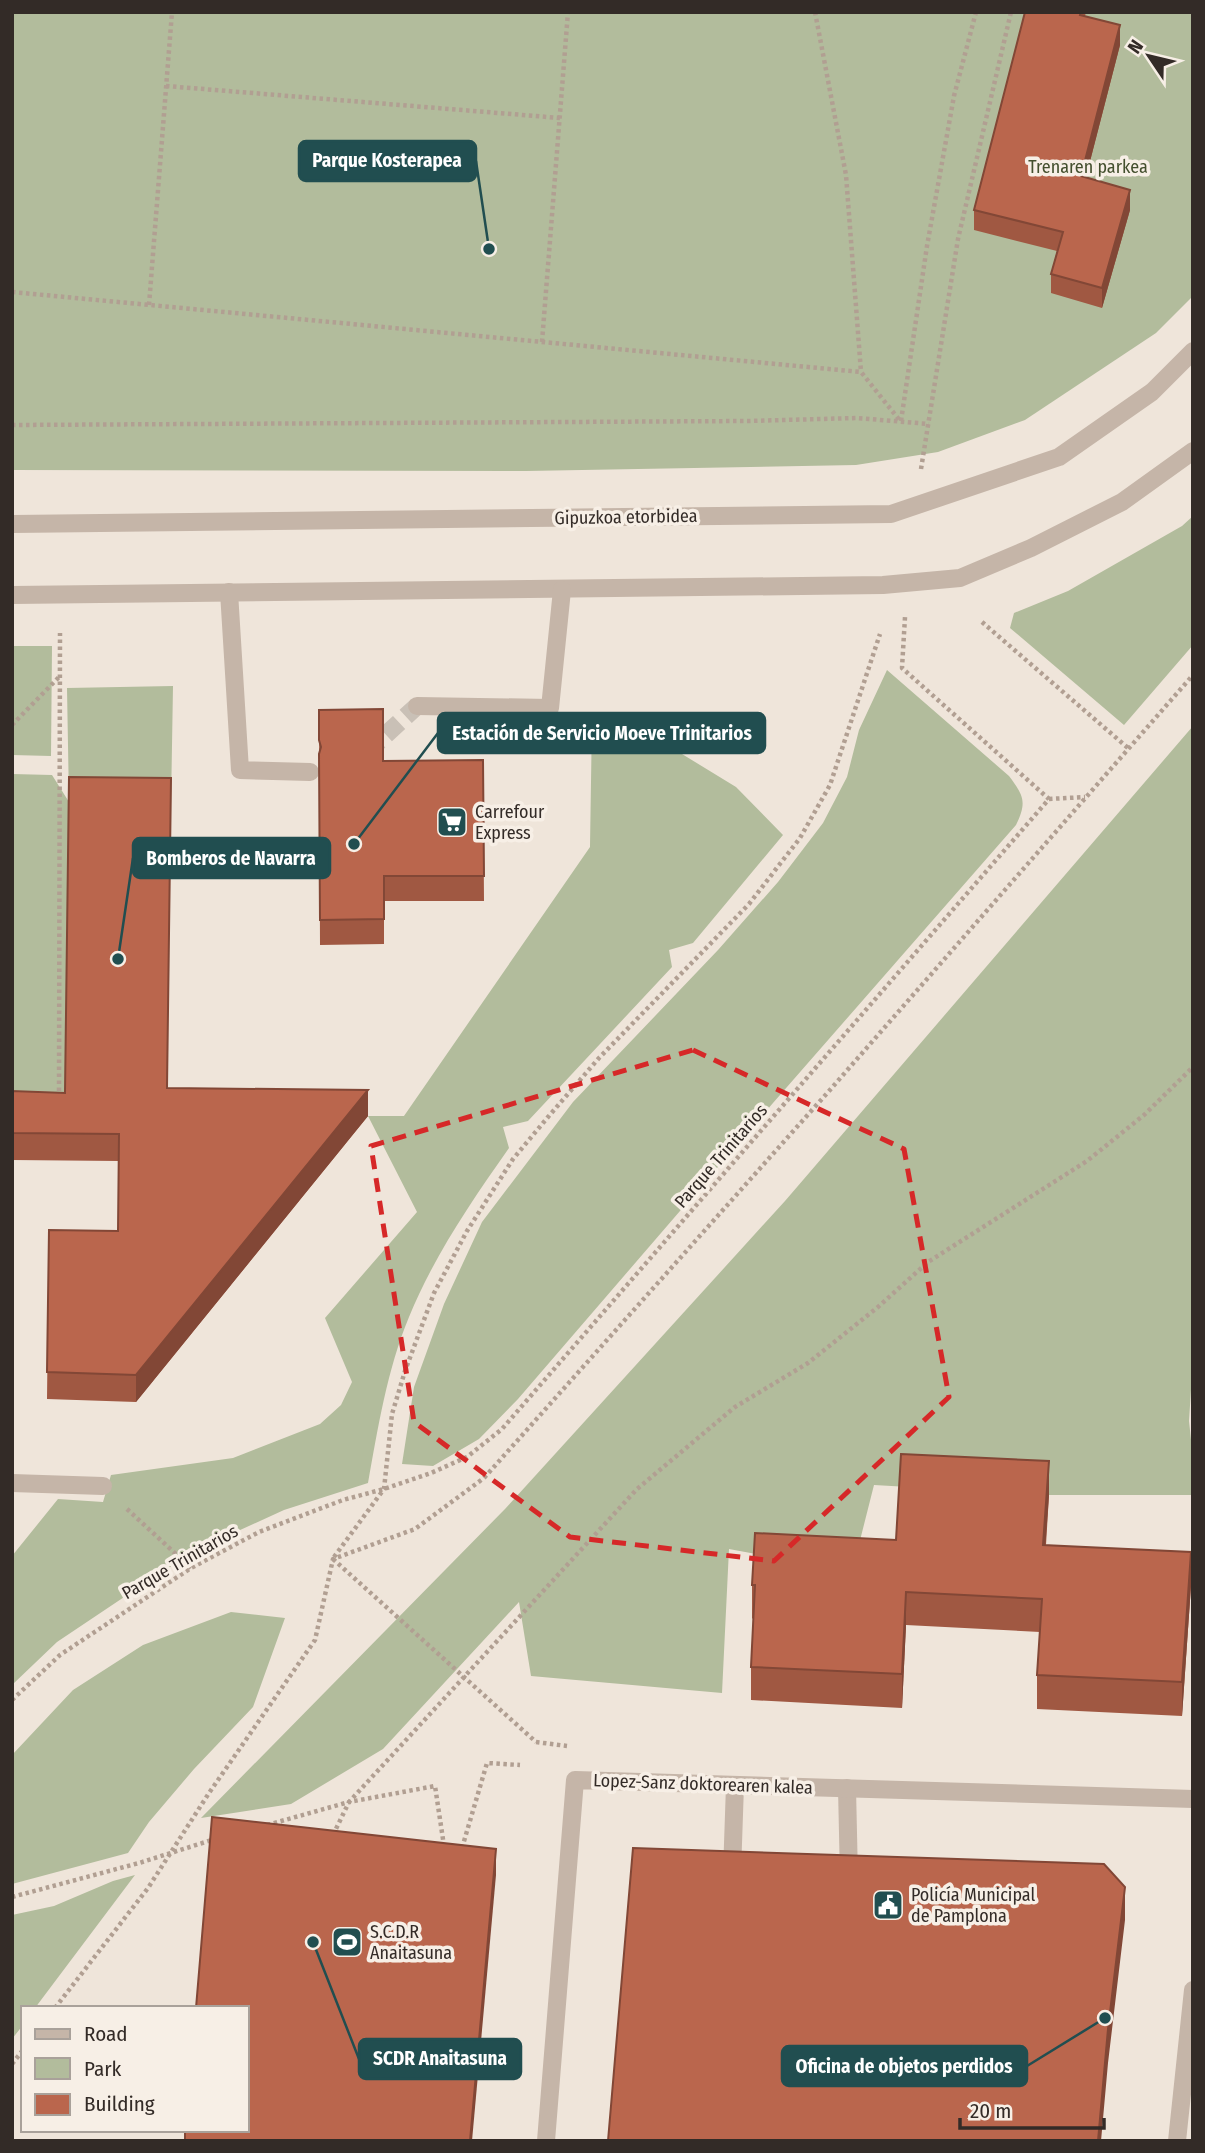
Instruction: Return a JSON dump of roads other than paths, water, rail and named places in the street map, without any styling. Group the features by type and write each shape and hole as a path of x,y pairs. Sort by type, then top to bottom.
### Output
{"street":[{"name":"Gipuzkoa etorbidea","path":"12,524 891,514 1059,457 1152,392 1193,351"},
{"path":"12,595 883,585 960,578 1031,548 1122,502 1193,451"},
{"path":"417,706 550,708 562,590"},
{"path":"229,592 240,771 310,772"},
{"path":"12,1483 103,1486"},
{"name":"Lopez-Sanz doktorearen kalea","path":"546,2141 575,1780 1193,1799"},
{"path":"732,1875 735,1785"},
{"path":"847,1788 849,1878"},
{"path":"1177,2141 1193,1990"}],"tunnel":[{"path":"366,753 417,706"}],"place":[{"name":"Parque Kosterapea","path":"489,249"},
{"name":"Carrefour Express","path":"452,822"},
{"name":"Estación de Servicio Moeve Trinitarios","path":"354,844"},
{"name":"Bomberos de Navarra","path":"118,959"},
{"name":"Policía Municipal de Pamplona","path":"888,1905"},
{"name":"SCDR Anaitasuna","path":"313,1942"},
{"name":"S.C.D.R Anaitasuna","path":"347,1942"},
{"name":"Oficina de objetos perdidos","path":"1105,2018"}],"park label":[{"name":"Trenaren parkea","path":"1088,167"}]}
